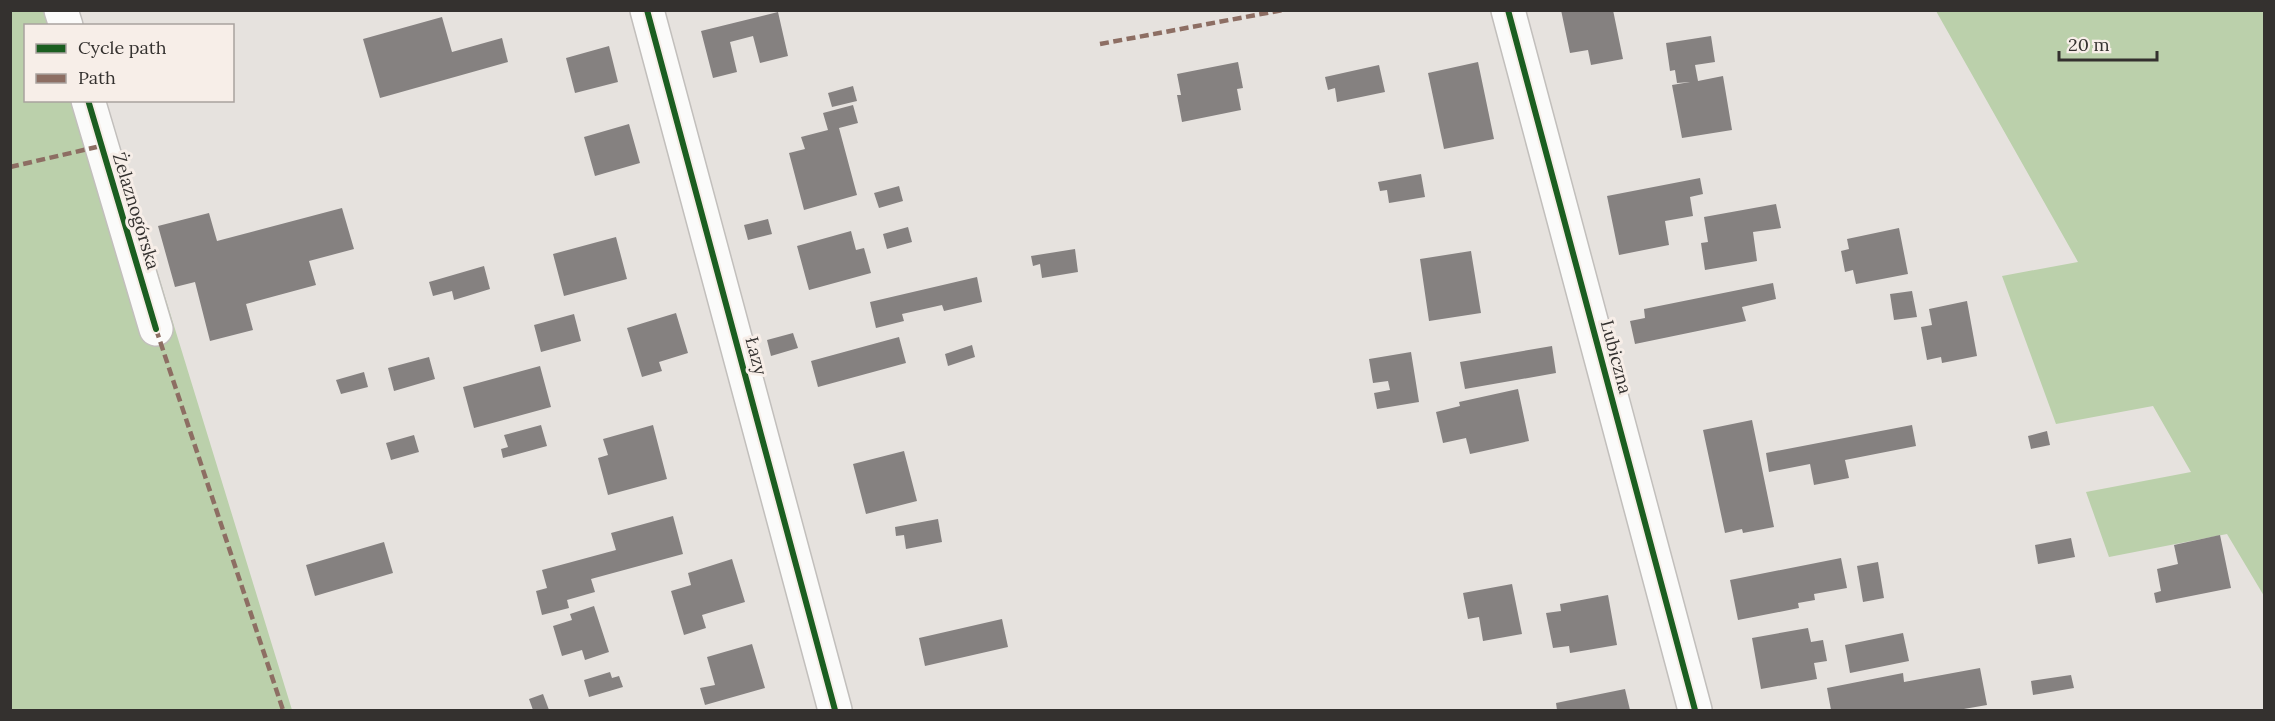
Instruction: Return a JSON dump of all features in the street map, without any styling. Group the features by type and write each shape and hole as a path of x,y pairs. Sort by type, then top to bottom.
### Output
{"street":[{"name":"Łazy","path":"647,10 835,711"},
{"name":"Lubiczna","path":"1508,10 1695,711"},
{"name":"Żelaznogórska","path":"89,102 156,329"}],"green space":[{"path":"10,11 78,11 82,24 24,24 24,102 105,102 292,710 11,710"},
{"path":"1936,11 2264,11 2264,596 2227,534 2109,557 2086,492 2191,472 2153,406 2056,424 2002,276 2078,262"}],"building":[{"path":"1561,10 1613,10 1623,59 1591,65 1588,50 1570,53"},
{"path":"778,12 788,56 760,63 753,36 730,42 737,72 713,78 701,31"},
{"path":"442,17 452,52 502,38 508,62 380,98 363,39"},
{"path":"1711,36 1715,62 1695,65 1698,81 1723,76 1732,130 1682,138 1672,85 1690,82 1677,83 1675,70 1670,71 1666,43"},
{"path":"609,46 618,82 575,93 566,58"},
{"path":"1238,62 1243,88 1237,89 1241,110 1182,122 1177,95 1181,95 1177,74"},
{"path":"1478,62 1494,139 1444,149 1428,73"},
{"path":"1379,65 1385,92 1337,102 1335,88 1328,90 1325,77"},
{"path":"853,86 857,101 832,107 828,93"},
{"path":"853,105 858,123 839,128 857,195 804,210 789,153 805,149 801,137 828,130 823,113"},
{"path":"629,124 640,163 595,176 584,137"},
{"path":"1421,174 1425,197 1389,203 1387,190 1380,191 1378,182"},
{"path":"1700,178 1703,194 1690,197 1693,216 1665,221 1669,245 1619,255 1607,196"},
{"path":"899,186 903,201 879,208 874,193"},
{"path":"1776,204 1781,228 1753,232 1757,261 1705,270 1701,243 1708,242 1704,217"},
{"path":"342,208 354,249 309,261 316,285 246,304 253,330 210,341 195,282 175,287 158,226 209,213 217,241"},
{"path":"768,219 772,234 748,240 744,225"},
{"path":"908,227 912,242 887,249 883,234"},
{"path":"1899,228 1908,274 1856,284 1853,270 1845,272 1841,251 1849,249 1847,239"},
{"path":"851,231 856,250 864,248 871,273 809,290 797,246"},
{"path":"616,237 627,279 564,296 553,254"},
{"path":"1075,249 1078,272 1042,278 1040,264 1033,266 1031,256"},
{"path":"1471,251 1481,313 1429,321 1420,259"},
{"path":"484,266 490,289 454,300 452,291 433,296 429,282"},
{"path":"977,277 982,302 944,311 942,305 902,314 904,321 876,328 870,302"},
{"path":"1773,283 1776,299 1742,307 1746,321 1635,344 1630,321 1645,318 1644,309"},
{"path":"1912,291 1917,317 1894,320 1890,294"},
{"path":"1967,301 1977,356 1942,363 1941,357 1927,360 1921,327 1932,325 1929,309"},
{"path":"676,313 688,353 659,362 662,371 642,377 627,328"},
{"path":"574,314 581,341 541,352 534,325"},
{"path":"793,333 798,348 771,356 767,340"},
{"path":"899,337 906,363 818,387 811,361"},
{"path":"972,345 975,357 948,366 945,354"},
{"path":"1552,346 1556,373 1465,389 1460,362"},
{"path":"1411,352 1419,402 1377,409 1374,393 1390,390 1388,381 1373,383 1369,359"},
{"path":"429,357 435,379 394,391 388,368"},
{"path":"540,366 551,407 474,428 463,387"},
{"path":"364,372 368,387 341,394 336,380"},
{"path":"1518,389 1529,441 1470,454 1466,438 1443,443 1436,412 1460,406 1459,402"},
{"path":"1752,420 1774,527 1743,533 1742,529 1725,533 1703,430"},
{"path":"541,425 547,446 503,458 501,449 508,447 504,435"},
{"path":"653,425 667,479 608,495 598,458 608,455 603,439"},
{"path":"1912,425 1916,446 1845,460 1849,478 1814,485 1810,464 1769,472 1766,453"},
{"path":"2047,431 2050,445 2031,449 2028,436"},
{"path":"414,435 419,452 391,460 386,443"},
{"path":"904,451 917,501 866,514 853,464"},
{"path":"673,516 683,554 591,579 595,592 567,600 569,608 542,615 536,591 547,588 542,570 616,550 611,533"},
{"path":"938,519 942,542 906,549 904,535 896,536 895,527"},
{"path":"2220,535 2231,588 2156,603 2154,593 2161,591 2157,569 2178,564 2174,545"},
{"path":"2071,538 2075,557 2038,564 2035,545"},
{"path":"384,542 393,573 315,596 306,565"},
{"path":"1841,558 1847,588 1814,594 1815,600 1798,603 1799,608 1738,620 1730,580"},
{"path":"732,559 745,602 702,615 706,628 684,635 671,591 691,585 688,573"},
{"path":"1878,562 1884,598 1863,602 1857,566"},
{"path":"1512,584 1522,634 1483,641 1479,617 1468,619 1463,593"},
{"path":"1608,595 1617,645 1570,653 1569,646 1553,648 1546,613 1561,611 1560,604"},
{"path":"594,606 609,652 585,660 582,650 562,656 553,626 572,620 570,614"},
{"path":"1002,619 1008,647 925,666 919,638"},
{"path":"1808,628 1811,642 1823,640 1827,661 1814,663 1817,679 1761,689 1752,638"},
{"path":"1903,633 1909,661 1850,673 1845,645"},
{"path":"752,644 765,688 705,705 700,688 715,685 707,657"},
{"path":"1980,668 1987,705 1958,710 1831,710 1827,688 1903,673 1904,682"},
{"path":"610,672 612,678 619,676 623,687 589,697 584,680"},
{"path":"2071,675 2074,688 2033,695 2031,681"},
{"path":"1625,689 1630,710 1557,710 1556,703"},
{"path":"543,694 549,710 533,710 529,699"}],"marked path":[{"path":"1100,44 1283,10"},
{"path":"10,167 101,146"},
{"path":"156,329 283,710"}],"cycle path":[{"path":"647,10 835,710"},
{"path":"1508,10 1695,710"},
{"path":"89,102 156,329"}]}
